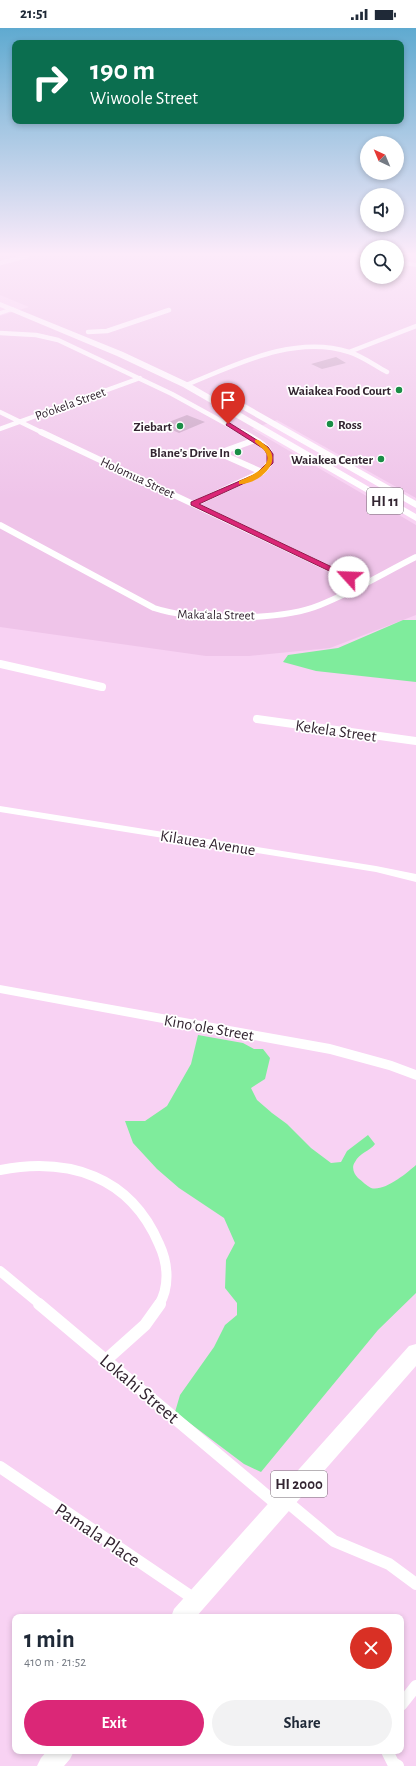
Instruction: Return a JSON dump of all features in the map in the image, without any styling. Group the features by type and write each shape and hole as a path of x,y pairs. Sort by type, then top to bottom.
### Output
{"highway":[{"name":"HI 11","path":"83,337 186,385 416,518"},
{"name":"HI 11","path":"100,337 135,352 217,392 416,505"},
{"name":"HI 2000","path":"185,1614 282,1503 415,1356"},
{"path":"49,1766 59,1754"}],"street":[{"path":"43,337 52,338 140,378 228,424 266,448 271,457 270,463 262,472 194,504"},
{"path":"349,352 387,337"},
{"path":"186,385 289,348 314,346 349,352 387,372"},
{"name":"Po‘okela Street","path":"0,429 140,378"},
{"name":"Holomua Street","path":"0,412 362,584"},
{"path":"255,440 218,453 262,472"},
{"name":"Maka‘ala Street","path":"0,525 154,608 167,613 187,616 285,614 305,611 321,605 416,557"},
{"path":"0,664 102,687"},
{"name":"Kekela Street","path":"257,719 416,742"},
{"name":"Kilauea Avenue","path":"0,809 376,869 416,878"},
{"name":"Kinoʻole Street","path":"0,989 330,1049 392,1066 416,1075"},
{"path":"0,1170 17,1165 41,1164 84,1172 103,1180 121,1191 139,1206 152,1224 166,1261 166,1284 162,1300 149,1320 107,1359"},
{"name":"Lokahi Street","path":"0,1271 282,1503 334,1541 389,1564 416,1584"},
{"name":"Pamala Place","path":"0,1467 94,1532 197,1600"},
{"path":"404,1701 416,1686"},
{"path":"388,1754 393,1763 398,1766"}],"shaded area":[{"path":"0,337 416,337 416,498 277,420 252,429 416,525 416,615 330,648 249,656 206,656 0,627"}],"green space":[{"path":"403,620 416,620 416,682 316,671 283,662 288,655 338,648"},
{"path":"198,1035 243,1043 254,1049 263,1049 270,1058 265,1079 251,1088 257,1100 287,1124 311,1148 331,1163 341,1162 347,1151 368,1135 375,1144 359,1156 353,1168 358,1178 369,1187 376,1188 389,1185 416,1165 416,1293 378,1330 261,1472 244,1464 175,1412 180,1395 214,1347 225,1325 237,1315 237,1303 225,1288 226,1260 235,1243 224,1218 179,1188 157,1169 133,1143 125,1121 145,1121 167,1106 191,1064"}],"building":[{"path":"336,357 346,363 322,369 311,364"},
{"name":"Ziebart","path":"187,415 205,422 179,433 161,425"}],"slow traffic":[{"path":"241,483 258,475 270,463 270,454 263,445 257,441"}],"place":[{"name":"Waiakea Food Court","path":"399,390"},
{"name":"Ross","path":"330,424"},
{"name":"Ziebart","path":"180,426"},
{"name":"Blane's Drive In","path":"238,452"},
{"name":"Waiakea Center","path":"381,459"}],"route":[{"path":"228,424 263,445 270,454 270,463 258,475 194,504 349,577"}]}
